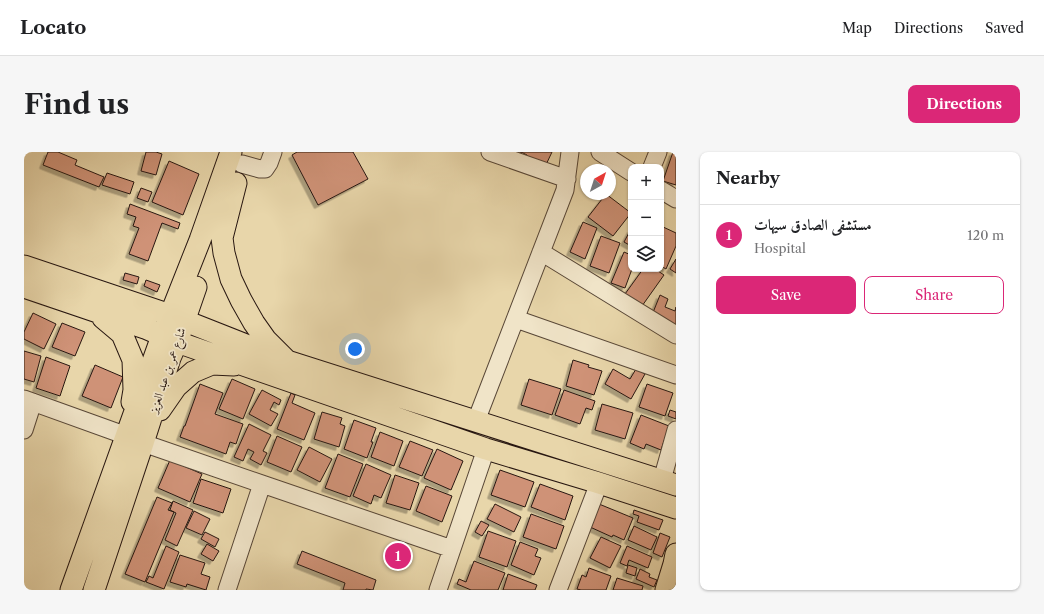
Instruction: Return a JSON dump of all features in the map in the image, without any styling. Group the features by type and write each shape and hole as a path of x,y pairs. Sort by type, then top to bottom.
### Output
{"main road":[{"path":"94,590 139,436 177,318 200,240 239,163"},
{"path":"239,163 222,238 224,253 231,279 240,300 266,340 287,361"},
{"name":"شارع عمر بن عبد العزيز","path":"177,318 239,163"},
{"path":"24,266 177,318 287,361 669,483"},
{"path":"24,287 145,328 170,339 486,449 676,508"},
{"path":"78,306 104,319 122,334 133,360 134,390 139,436"},
{"path":"71,590 139,436 176,387 193,372 212,364 245,365"},
{"path":"657,501 675,519 676,525"},
{"path":"666,590 676,554"}],"street":[{"path":"239,163 265,169 273,152"},
{"path":"490,152 567,179"},
{"path":"476,422 565,190 570,152"},
{"path":"600,152 628,170"},
{"path":"653,164 658,152"},
{"path":"664,192 676,199"},
{"path":"541,252 676,335"},
{"path":"516,319 676,374"},
{"path":"24,430 29,401 139,436 262,484 452,549"},
{"path":"669,483 676,430"},
{"path":"438,590 486,449"},
{"path":"558,590 599,483"},
{"path":"227,590 262,484"}],"building":[{"path":"48,152 58,152 77,160 75,165 104,177 99,187 43,165"},
{"path":"146,152 156,152 162,154 156,175 141,171"},
{"path":"297,152 353,152 368,179 318,205 292,155"},
{"path":"502,152 521,152 518,159"},
{"path":"521,152 552,152 544,169 524,160 527,155"},
{"path":"673,152 676,152 676,185 664,181"},
{"path":"169,161 199,174 183,215 152,202"},
{"path":"107,173 134,182 130,194 102,185"},
{"path":"141,188 152,192 148,202 137,198"},
{"path":"601,200 614,200 628,211 628,217 613,236 588,217"},
{"path":"130,204 180,223 178,229 162,223 148,261 129,254 139,228 133,226 136,217 127,214"},
{"path":"583,222 597,228 585,259 570,252"},
{"path":"664,227 676,233 676,246 666,269 664,268"},
{"path":"628,235 628,244 624,242"},
{"path":"601,236 620,243 609,273 590,266"},
{"path":"624,252 628,254 628,272 631,272 625,288 611,283"},
{"path":"676,259 676,273 670,269"},
{"path":"641,272 660,272 664,275 642,306 625,294"},
{"path":"125,273 139,277 137,284 123,280"},
{"path":"146,280 160,285 157,292 144,286"},
{"path":"660,295 668,299 665,307 675,311 676,307 676,325 652,315"},
{"path":"33,313 56,324 44,349 24,339 24,332"},
{"path":"62,323 85,332 75,356 52,347"},
{"path":"24,351 41,356 34,382 24,379"},
{"path":"46,357 70,366 60,396 36,388"},
{"path":"573,360 589,365 588,367 602,371 594,395 566,386"},
{"path":"95,365 123,377 111,408 82,396"},
{"path":"613,369 630,379 636,369 645,374 631,399 605,384"},
{"path":"232,379 255,389 243,419 219,409"},
{"path":"529,379 561,389 552,415 521,405"},
{"path":"200,384 223,393 215,414 243,424 236,444 230,442 226,454 180,437"},
{"path":"647,384 673,393 665,416 639,407"},
{"path":"262,390 281,400 279,405 274,402 270,410 278,414 271,426 249,414"},
{"path":"564,390 595,401 592,410 586,408 580,424 555,415"},
{"path":"291,393 295,395 292,403 315,413 304,440 277,429"},
{"path":"602,404 633,413 625,439 595,430"},
{"path":"670,410 676,412 676,419 668,416"},
{"path":"322,412 342,418 340,424 345,426 339,447 314,439"},
{"path":"641,415 669,426 661,450 646,444 644,449 630,443"},
{"path":"354,420 376,428 367,458 344,449"},
{"path":"249,424 271,435 263,451 267,453 261,465 250,459 254,452 248,449 243,461 234,457"},
{"path":"380,432 403,441 394,466 371,457"},
{"path":"277,436 302,447 291,472 267,462"},
{"path":"410,441 433,450 422,476 399,467"},
{"path":"309,447 332,459 320,482 297,470"},
{"path":"437,449 463,461 451,490 424,478"},
{"path":"338,454 363,464 350,497 325,488"},
{"path":"170,460 202,474 190,502 158,488"},
{"path":"366,464 391,475 381,498 374,495 371,504 353,496"},
{"path":"500,470 534,482 525,507 491,495"},
{"path":"395,475 419,483 410,510 386,503"},
{"path":"201,479 231,489 223,513 193,503"},
{"path":"540,484 573,496 565,520 531,507"},
{"path":"426,486 452,496 442,522 416,511"},
{"path":"157,497 172,503 168,510 174,512 145,582 125,574"},
{"path":"173,501 193,510 177,546 165,540 176,513 170,510"},
{"path":"495,504 521,517 514,532 487,519"},
{"path":"599,504 633,518 624,540 613,535 612,537 590,527"},
{"path":"634,510 663,520 659,530 637,522 639,516 633,514"},
{"path":"194,511 210,519 202,535 186,528"},
{"path":"531,514 564,526 556,549 523,537"},
{"path":"481,521 489,525 482,536 475,532"},
{"path":"634,526 657,537 651,550 628,540"},
{"path":"488,531 516,541 507,567 479,557"},
{"path":"205,532 219,539 215,547 201,539"},
{"path":"660,533 670,537 662,557 653,553"},
{"path":"601,537 621,546 610,568 590,558"},
{"path":"520,542 538,549 535,556 541,558 534,575 511,565"},
{"path":"207,544 219,551 213,561 201,554"},
{"path":"166,546 179,552 164,589 146,582 149,576 153,578"},
{"path":"627,546 652,557 648,568 629,560 627,566 620,563"},
{"path":"302,551 376,580 373,590 343,590 345,583 297,564"},
{"path":"180,555 205,563 201,574 210,577 206,590 187,584 186,587 170,582"},
{"path":"474,561 505,573 498,590 471,590 457,584 459,579 466,582"},
{"path":"628,565 637,568 635,576 626,573"},
{"path":"589,568 611,576 606,590 577,589 582,575 586,577"},
{"path":"640,569 650,574 649,577 657,580 654,587 636,579"},
{"path":"508,574 537,585 535,590 503,590"},
{"path":"617,578 643,586 642,590 613,590"}],"place":[{"name":"مستشفى الصادق سيهات","path":"398,556"}]}
